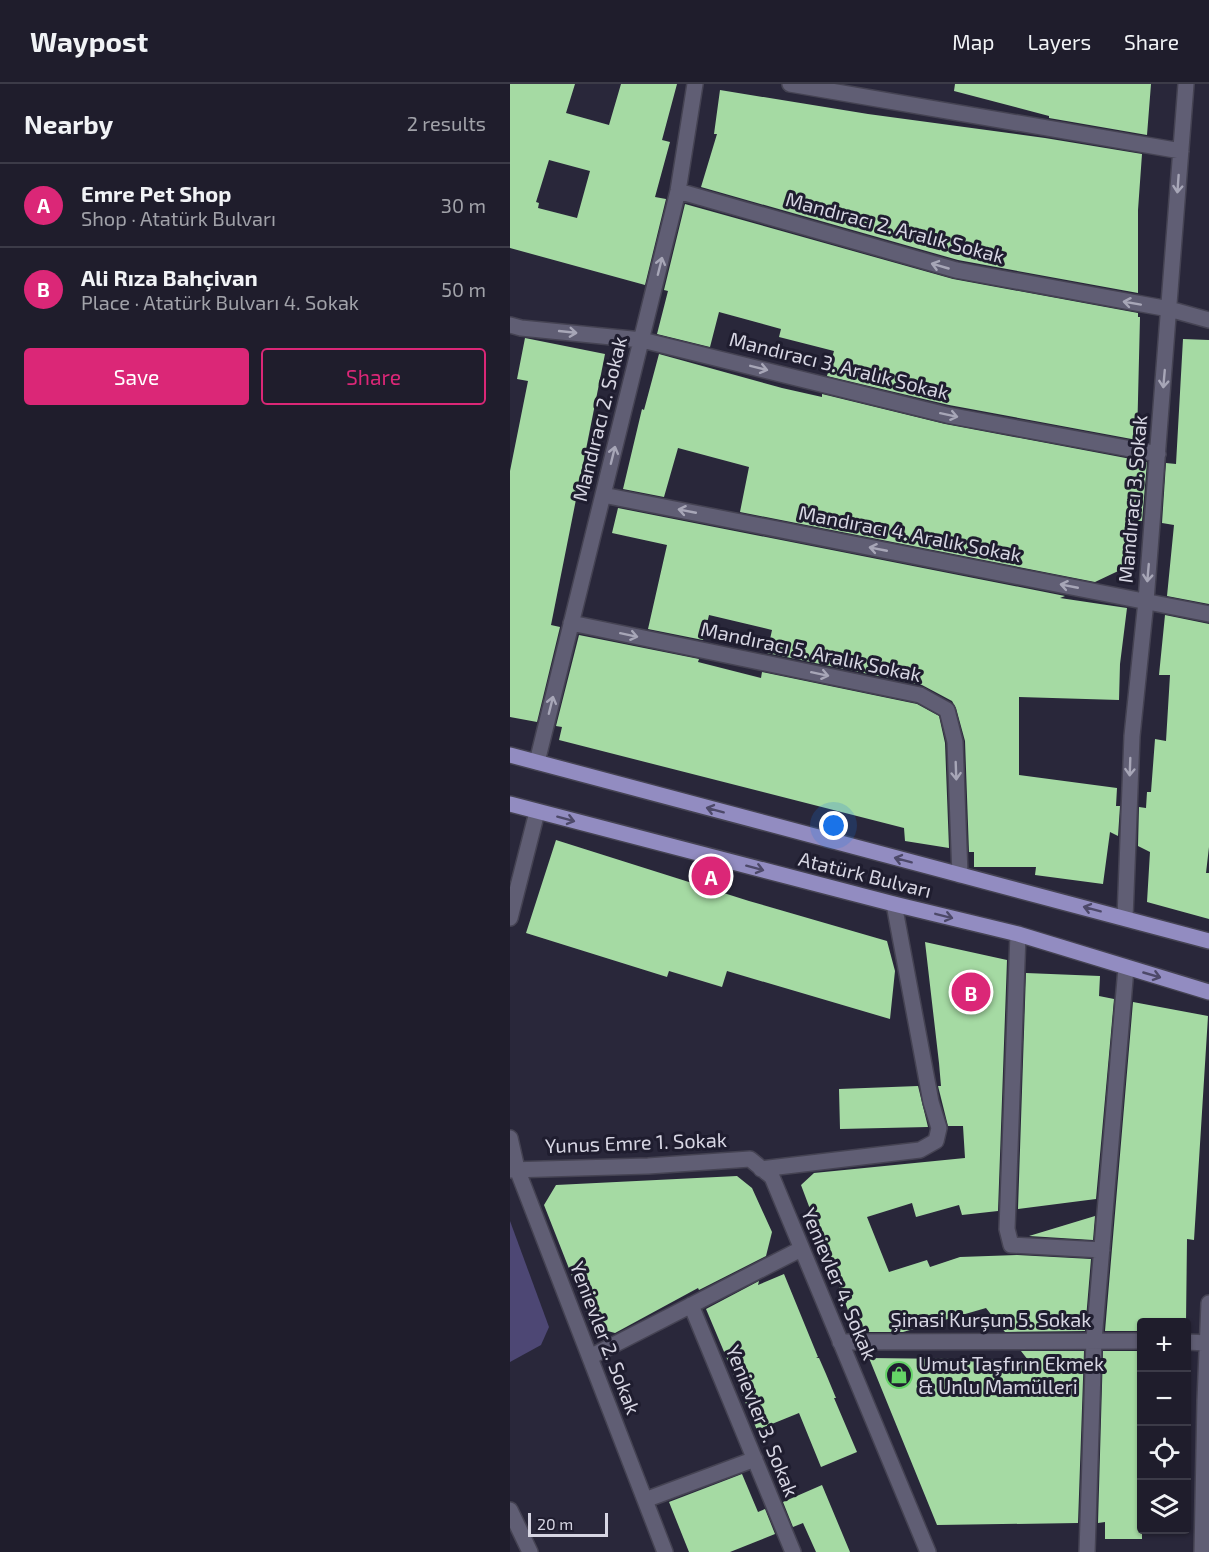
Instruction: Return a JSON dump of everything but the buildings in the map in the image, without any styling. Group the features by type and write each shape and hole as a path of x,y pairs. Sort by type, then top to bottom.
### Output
{"main road":[{"name":"Atatürk Bulvarı","path":"510,755 1209,941"},
{"name":"Atatürk Bulvarı","path":"510,804 1018,934 1209,992"}],"street":[{"name":"Mandıracı 2. Sokak","path":"537,762 678,191 695,84"},
{"path":"790,84 1181,151"},
{"name":"Mandıracı 3. Sokak","path":"1125,918 1131,735 1146,601 1185,84"},
{"name":"Mandıracı 2. Aralık Sokak","path":"678,191 956,270 1169,309 1209,320"},
{"name":"Mandıracı 3. Aralık Sokak","path":"510,325 642,340 947,415 1158,454"},
{"name":"Mandıracı 4. Aralık Sokak","path":"603,495 1209,614"},
{"name":"Mandıracı 5. Aralık Sokak","path":"571,623 920,695 947,710 955,742 960,875"},
{"path":"510,918 537,812"},
{"path":"761,1169 920,1150 936,1141 939,1128 931,1102 894,904"},
{"path":"1018,934 1007,1229 1011,1245 1102,1250"},
{"path":"1087,1552 1094,1340 1126,968"},
{"name":"Yenievler 2. Sokak","path":"510,1138 513,1169 590,1357 665,1552"},
{"name":"Yunus Emre 1. Sokak","path":"513,1169 641,1166 750,1159 761,1169"},
{"name":"Yenievler 4. Sokak","path":"761,1169 772,1177 928,1552"},
{"path":"590,1357 801,1249"},
{"path":"1202,1552 1209,1304"},
{"name":"Yenievler 3. Sokak","path":"691,1305 793,1552"},
{"name":"Şinasi Kurşun 5. Sokak","path":"840,1342 1137,1341"},
{"path":"1191,1342 1208,1343"},
{"path":"645,1500 755,1459"},
{"path":"510,1510 530,1552"}],"shaded area":[{"path":"510,1221 549,1327 541,1345 510,1362"}],"place":[{"name":"Emre Pet Shop","path":"711,876"},
{"name":"Ali Rıza Bahçivan","path":"971,992"},
{"name":"Umut Taşfırın Ekmek & Unlu Mamülleri","path":"899,1375"}]}
